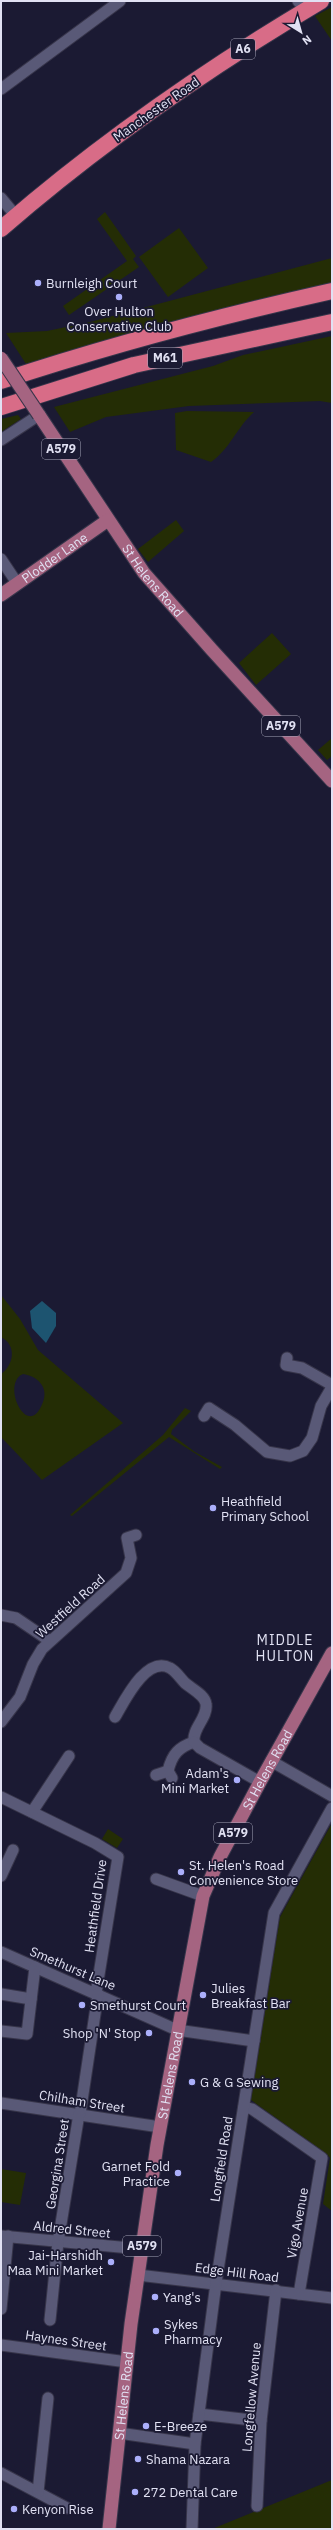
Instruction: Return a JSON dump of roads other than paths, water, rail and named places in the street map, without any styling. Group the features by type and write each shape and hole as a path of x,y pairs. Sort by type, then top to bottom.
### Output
{"highway":[{"name":"Manchester Road","path":"1,229 77,166 167,100 302,5 321,1"},
{"name":"M61","path":"1,381 103,348 231,313 332,290"},
{"name":"M61","path":"1,407 134,365 332,322"}],"main road":[{"name":"St Helens Road","path":"1,358 38,420 160,592 332,781"},
{"name":"Plodder Lane","path":"1,595 108,520"},
{"name":"St Helens Road","path":"109,2529 141,2249 177,2030 203,1896 220,1857 271,1761 332,1653"}],"street":[{"path":"1,89 120,1"},
{"path":"1,198 16,216"},
{"path":"1,440 38,420"},
{"path":"1,559 17,583"},
{"path":"204,1416 209,1408 234,1425 267,1452 290,1456 303,1451 312,1438 318,1412 332,1386 314,1373 286,1365 287,1358"},
{"name":"Westfield Road","path":"1,1722 20,1698 35,1660 50,1641 126,1574 131,1558 127,1538 136,1535"},
{"path":"1,1616 16,1618 50,1641"},
{"path":"115,1717 138,1680 154,1668 165,1666 174,1671 206,1702 206,1711 194,1733 194,1742"},
{"path":"194,1742 218,1758 260,1782"},
{"path":"156,1775 170,1775 176,1752 181,1746 194,1742"},
{"path":"32,1812 69,1756"},
{"path":"271,1761 332,1796"},
{"name":"Heathfield Drive","path":"1,1797 95,1843 118,1857 97,1994"},
{"name":"Longfield Road","path":"192,2529 195,2444 216,2283 274,1913 332,1808"},
{"path":"1,1876 13,1850"},
{"path":"156,1879 203,1896"},
{"name":"Smethurst Lane","path":"1,1952 177,2030 254,2041"},
{"path":"1,2031 27,2034 35,1967"},
{"path":"2,1985 1,1992 31,1999"},
{"name":"Georgina Street","path":"50,2320 58,2242 97,1994"},
{"name":"Chilham Street","path":"1,2102 160,2127"},
{"name":"Vigo Avenue","path":"244,2107 252,2109 322,2158 299,2294"},
{"path":"1,2309 4,2236"},
{"name":"Aldred Street","path":"4,2236 141,2249"},
{"name":"Edge Hill Road","path":"138,2275 276,2290 332,2298"},
{"name":"Longfellow Avenue","path":"257,2506 261,2421 276,2290"},
{"name":"Haynes Street","path":"1,2345 127,2362"},
{"path":"38,2492 48,2398"},
{"path":"199,2414 261,2421"},
{"path":"119,2433 195,2444"},
{"path":"1,2473 67,2508"}],"water":[{"path":"42,1301 56,1313 56,1326 46,1343 32,1328 30,1311"}],"place":[{"name":"Burnleigh Court","path":"38,283"},
{"name":"Over Hulton Conservative Club","path":"119,297"},
{"name":"Heathfield Primary School","path":"213,1508"},
{"name":"Adam's Mini Market","path":"237,1780"},
{"name":"St. Helen's Road Convenience Store","path":"181,1872"},
{"name":"Julies Breakfast Bar","path":"203,1995"},
{"name":"Smethurst Court","path":"82,2005"},
{"name":"Shop 'N' Stop","path":"149,2033"},
{"name":"G & G Sewing","path":"192,2082"},
{"name":"Garnet Fold Practice","path":"178,2173"},
{"name":"Jai-Harshidh Maa Mini Market","path":"111,2262"},
{"name":"Yang's","path":"155,2297"},
{"name":"Sykes Pharmacy","path":"156,2331"},
{"name":"E-Breeze","path":"146,2426"},
{"name":"Shama Nazara","path":"138,2459"},
{"name":"272 Dental Care","path":"135,2492"},
{"name":"Kenyon Rise","path":"14,2509"}],"district":[{"name":"MIDDLE HULTON","path":"285,1648"}]}
